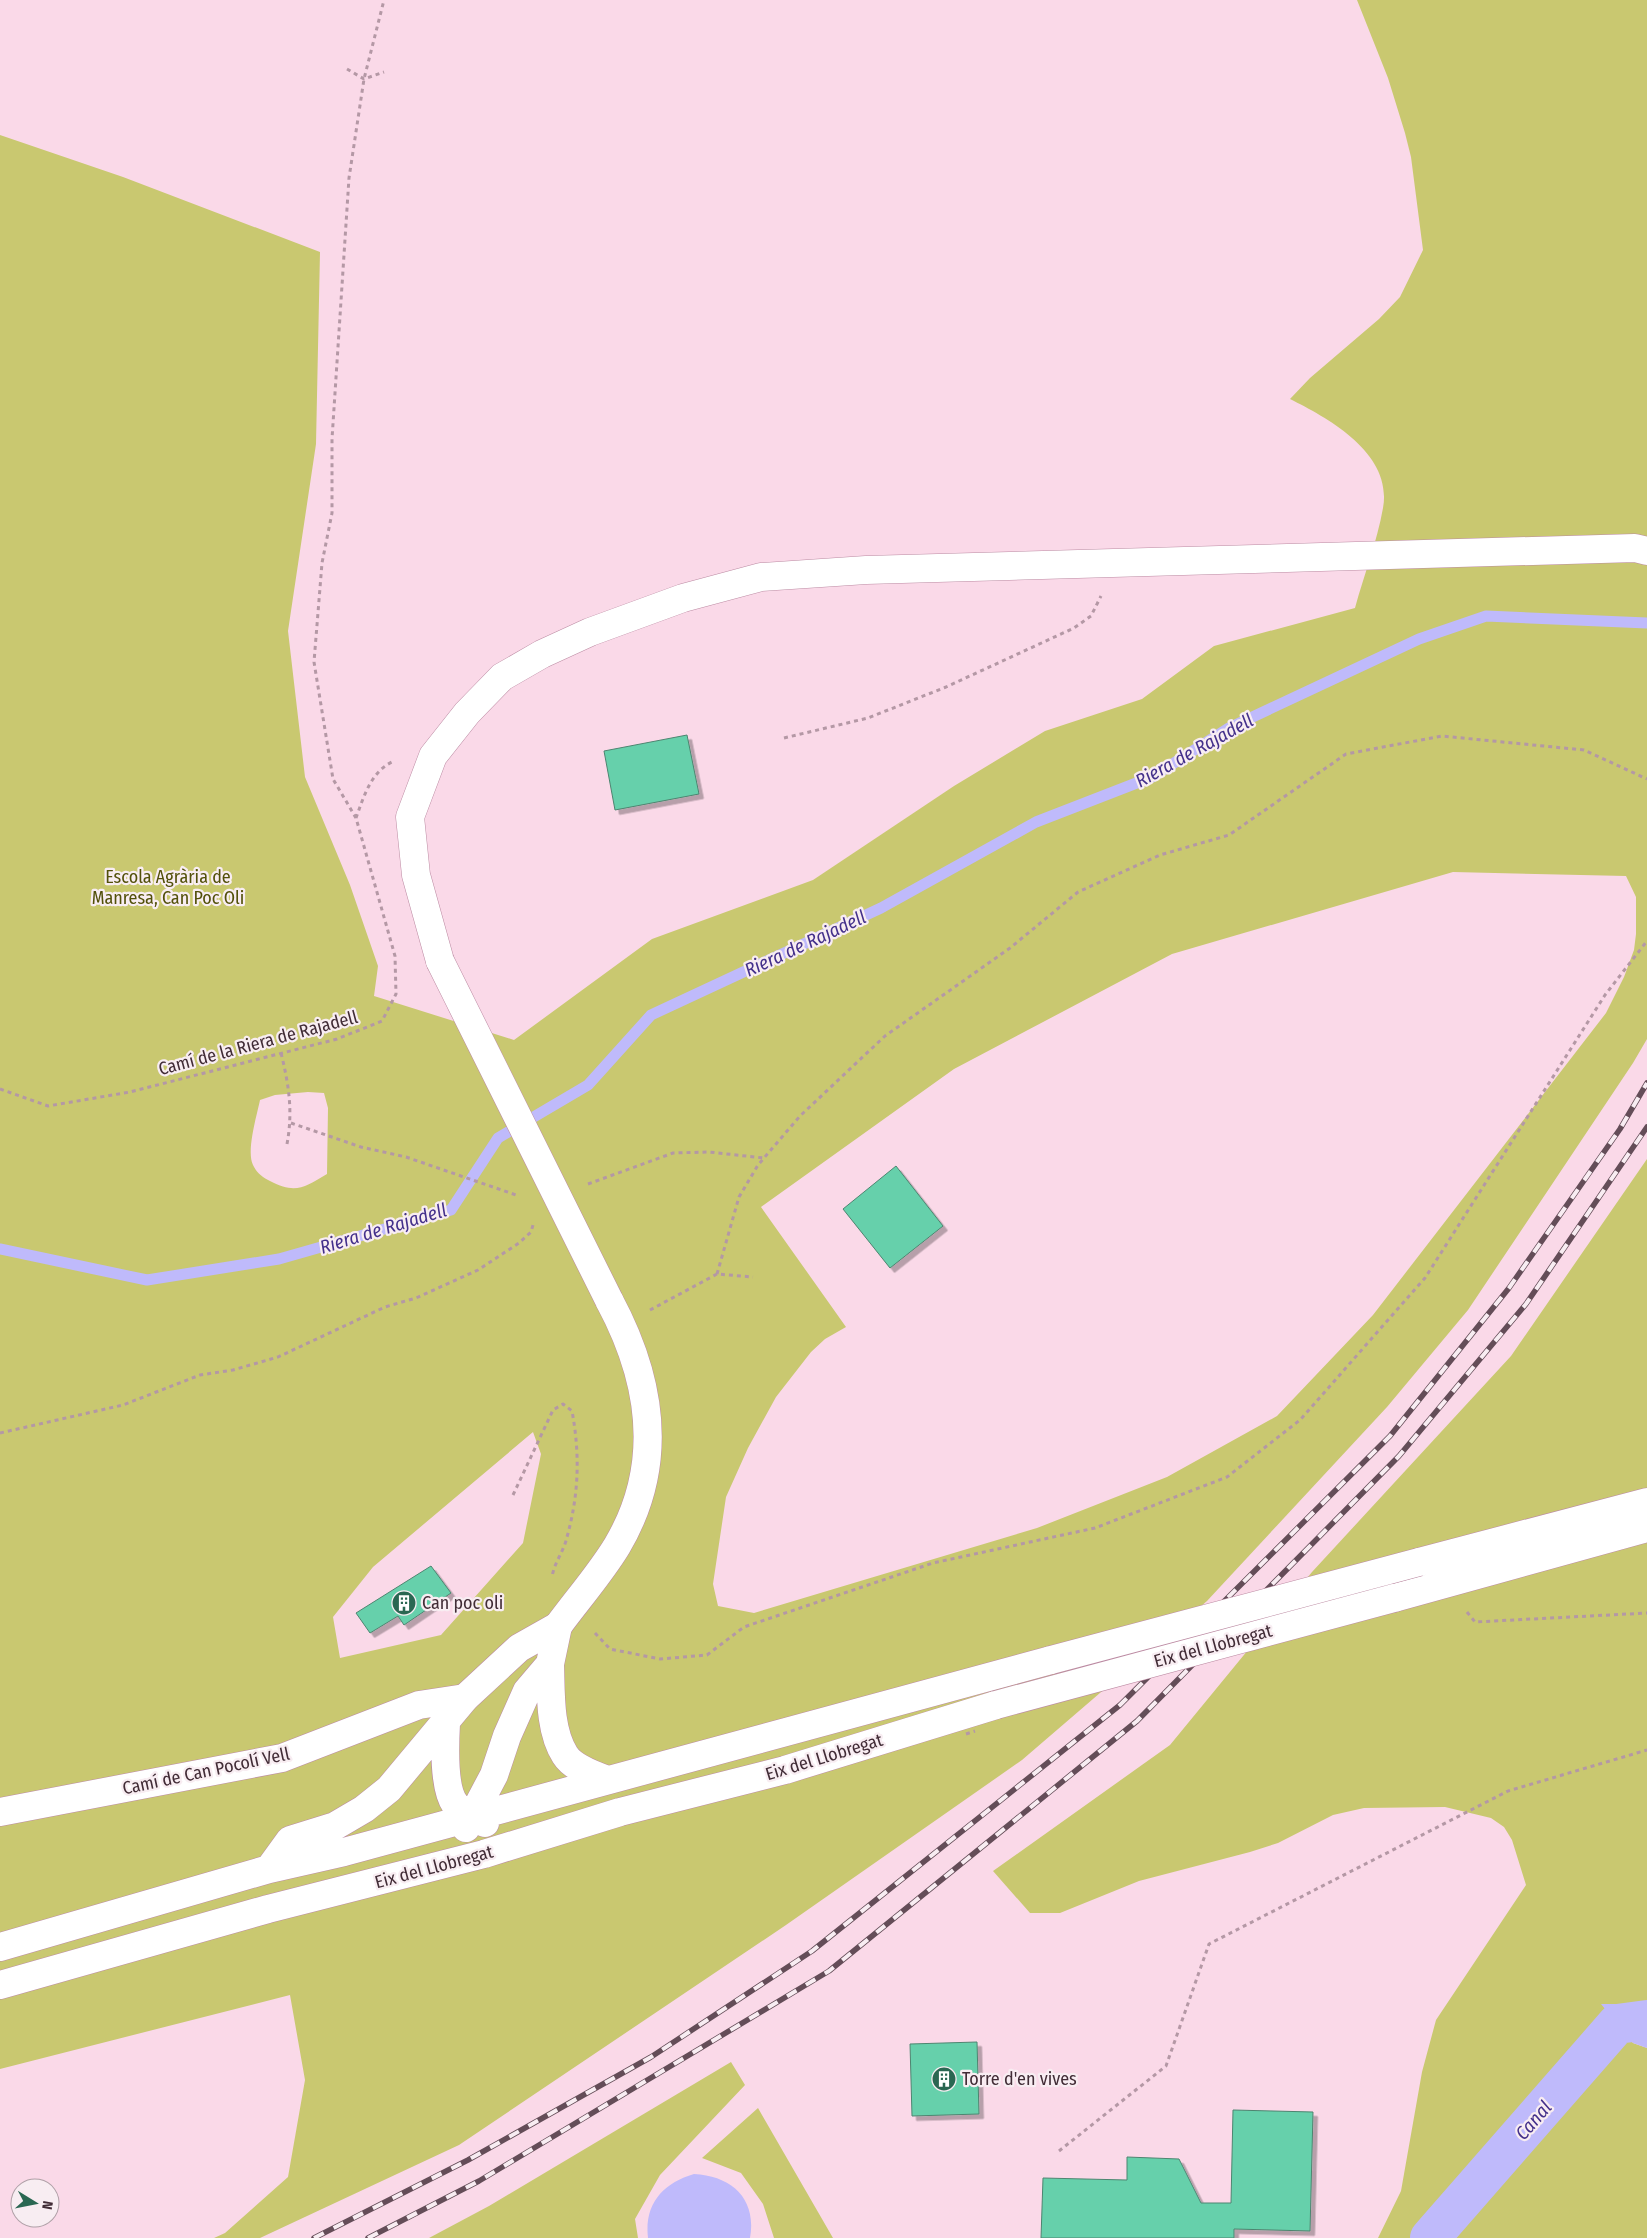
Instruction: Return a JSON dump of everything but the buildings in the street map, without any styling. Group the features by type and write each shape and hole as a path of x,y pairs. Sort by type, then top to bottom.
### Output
{"main road":[{"path":"269,1869 290,1840 335,1826 364,1809 389,1789 466,1698 519,1648 564,1617 616,1548 629,1524 641,1490 648,1457 647,1414 633,1350 440,961 416,875 410,817 433,756 467,713 502,677 542,654 590,632 682,598 761,577 866,570 1234,558 1635,548 1647,551"},
{"name":"Eix del Llobregat","path":"0,1947 269,1869 344,1852 473,1818 1051,1660 1647,1502"},
{"name":"Eix del Llobregat","path":"0,1985 268,1909 484,1854 620,1812 785,1770 996,1705 1647,1528"},
{"path":"564,1617 550,1664 556,1734 565,1756 585,1771 608,1780"},
{"path":"268,1909 311,1879 456,1842 473,1818 494,1775 507,1736 527,1691 550,1664"},
{"name":"Camí de Can Pocolí Vell","path":"0,1812 282,1758 419,1705 466,1698"},
{"path":"446,1723 446,1766 452,1796 455,1804 473,1818 501,1830 589,1805 620,1812"}],"path":[{"name":"Camí de la Riera de Rajadell","path":"0,1089 48,1106 130,1092 338,1039 382,1021 396,994 396,956 356,818 333,779 314,662 322,563 332,513 332,439 349,178 364,79 384,0"},
{"path":"347,68 364,79 384,72"},
{"path":"784,738 868,718 929,694 1074,628 1091,616"},
{"path":"717,1274 739,1197 764,1158 800,1116 885,1036 1010,948 1078,892 1160,855 1229,835 1346,754 1442,736 1584,750 1647,779"},
{"path":"356,818 368,786 384,765 409,754 433,756"},
{"path":"564,1617 610,1649 660,1659 707,1655 744,1627 933,1563 1096,1528 1227,1477 1300,1420 1425,1278 1604,995 1647,941"},
{"path":"281,1053 290,1088 291,1123 288,1144"},
{"path":"291,1123 360,1147 406,1157 523,1197"},
{"path":"586,1185 673,1154 709,1152 764,1158"},
{"path":"0,1433 122,1405 192,1377 233,1370 278,1357 385,1308 416,1298 478,1270 520,1243 531,1232 536,1217"},
{"path":"656,1306 717,1274 753,1277"},
{"path":"514,1495 553,1410 563,1404 572,1411 578,1450 579,1480 567,1539"},
{"path":"1450,1581 1457,1600 1475,1622 1647,1613"},
{"path":"1058,2151 1166,2066 1209,1944 1508,1791 1647,1750"}],"green space":[{"name":"Escola Agrària de Manresa, Can Poc Oli","path":"1357,0 1647,0 1647,1039 1633,1063 1468,1310 1387,1407 1207,1601 1022,1760 786,1925 459,2145 260,2238 214,2238 225,2233 288,2177 305,2080 290,1995 0,2069 0,135 123,177 320,252 316,444 288,631 305,777 350,885 378,966 374,996 514,1040 652,939 813,880 954,786 1045,731 1142,699 1214,646 1355,608 1374,546 1383,508 1384,489 1378,471 1369,455 1355,441 1323,417 1290,399 1310,378 1379,319 1400,297 1423,250 1411,157 1388,78","holes":["1453,872 1626,876 1636,897 1634,950 1624,977 1606,1013 1373,1315 1277,1416 1167,1477 1037,1528 754,1613 718,1606 713,1584 726,1497 748,1448 776,1397 811,1352 825,1339 846,1327 761,1207 954,1069 1172,954","308,1092 324,1093 328,1108 327,1174 299,1188 286,1187 265,1178 258,1172 251,1159 251,1142 260,1100 275,1095","533,1432 541,1454 523,1543 441,1635 340,1658 333,1617 373,1567"]},
{"path":"1647,1159 1647,2004 1602,2004 1633,2043 1647,2048 1647,2238 1378,2238 1401,2191 1422,2072 1436,2020 1526,1885 1512,1840 1504,1827 1491,1818 1445,1807 1364,1808 1333,1815 1278,1843 1139,1881 1060,1913 1030,1913 993,1871 1170,1745 1312,1572 1511,1356"},
{"path":"731,2062 745,2085 660,2175 635,2219 638,2238 429,2238 489,2206"},
{"path":"758,2108 833,2238 774,2238 763,2204 741,2173 702,2158"}],"shaded area":[{"path":"1601,2004 1647,2004 1647,2048 1633,2043"},
{"path":"694,2174 720,2179 739,2192 750,2212 750,2238 648,2238 649,2215 658,2197 673,2183"}],"waterway":[{"name":"Riera de Rajadell","path":"0,1249 147,1280 279,1259 451,1210 498,1138 588,1085 651,1015 881,908 1036,822 1152,777 1229,728 1419,639 1486,616 1647,623"},
{"name":"Canal","path":"1430,2238 1617,2024 1647,2020"}],"railway":[{"path":"314,2238 468,2160 651,2057 812,1951 1120,1705 1390,1436 1509,1288 1620,1129 1647,1083"},
{"path":"368,2238 479,2181 829,1971 1137,1721 1399,1456 1526,1304 1647,1127"}],"place":[{"name":"Can poc oli","path":"404,1603"},
{"name":"Torre d'en vives","path":"944,2079"}]}
